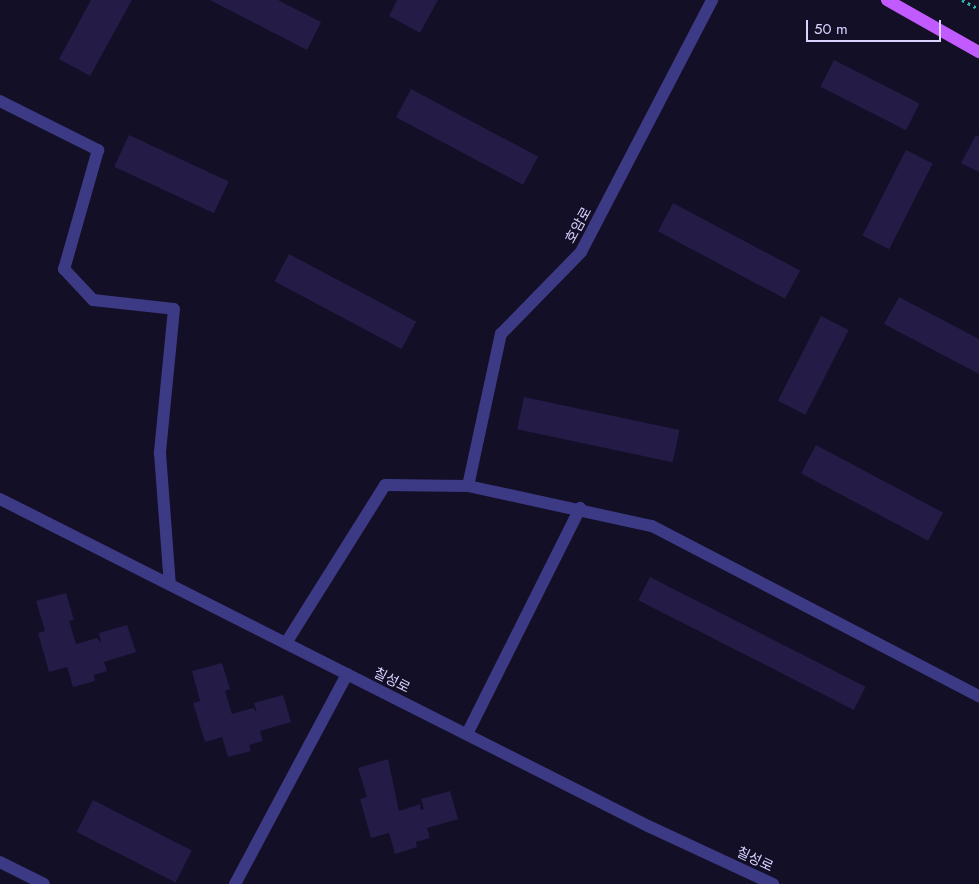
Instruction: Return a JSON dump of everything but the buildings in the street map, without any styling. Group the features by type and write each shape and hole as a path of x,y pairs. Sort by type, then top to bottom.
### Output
{"main road":[{"path":"887,0 979,52"}],"street":[{"name":"호암로","path":"468,486 501,334 581,252 712,0"},
{"path":"0,101 98,150 64,269 93,300 174,309 160,453 170,585"},
{"path":"286,643 385,485 468,486 580,508 652,526 979,696"},
{"name":"칠성로","path":"0,500 467,734 773,884"},
{"path":"467,734 580,508"},
{"path":"235,884 347,674"},
{"path":"0,862 44,884"}],"path":[{"path":"962,0 978,8"}]}
